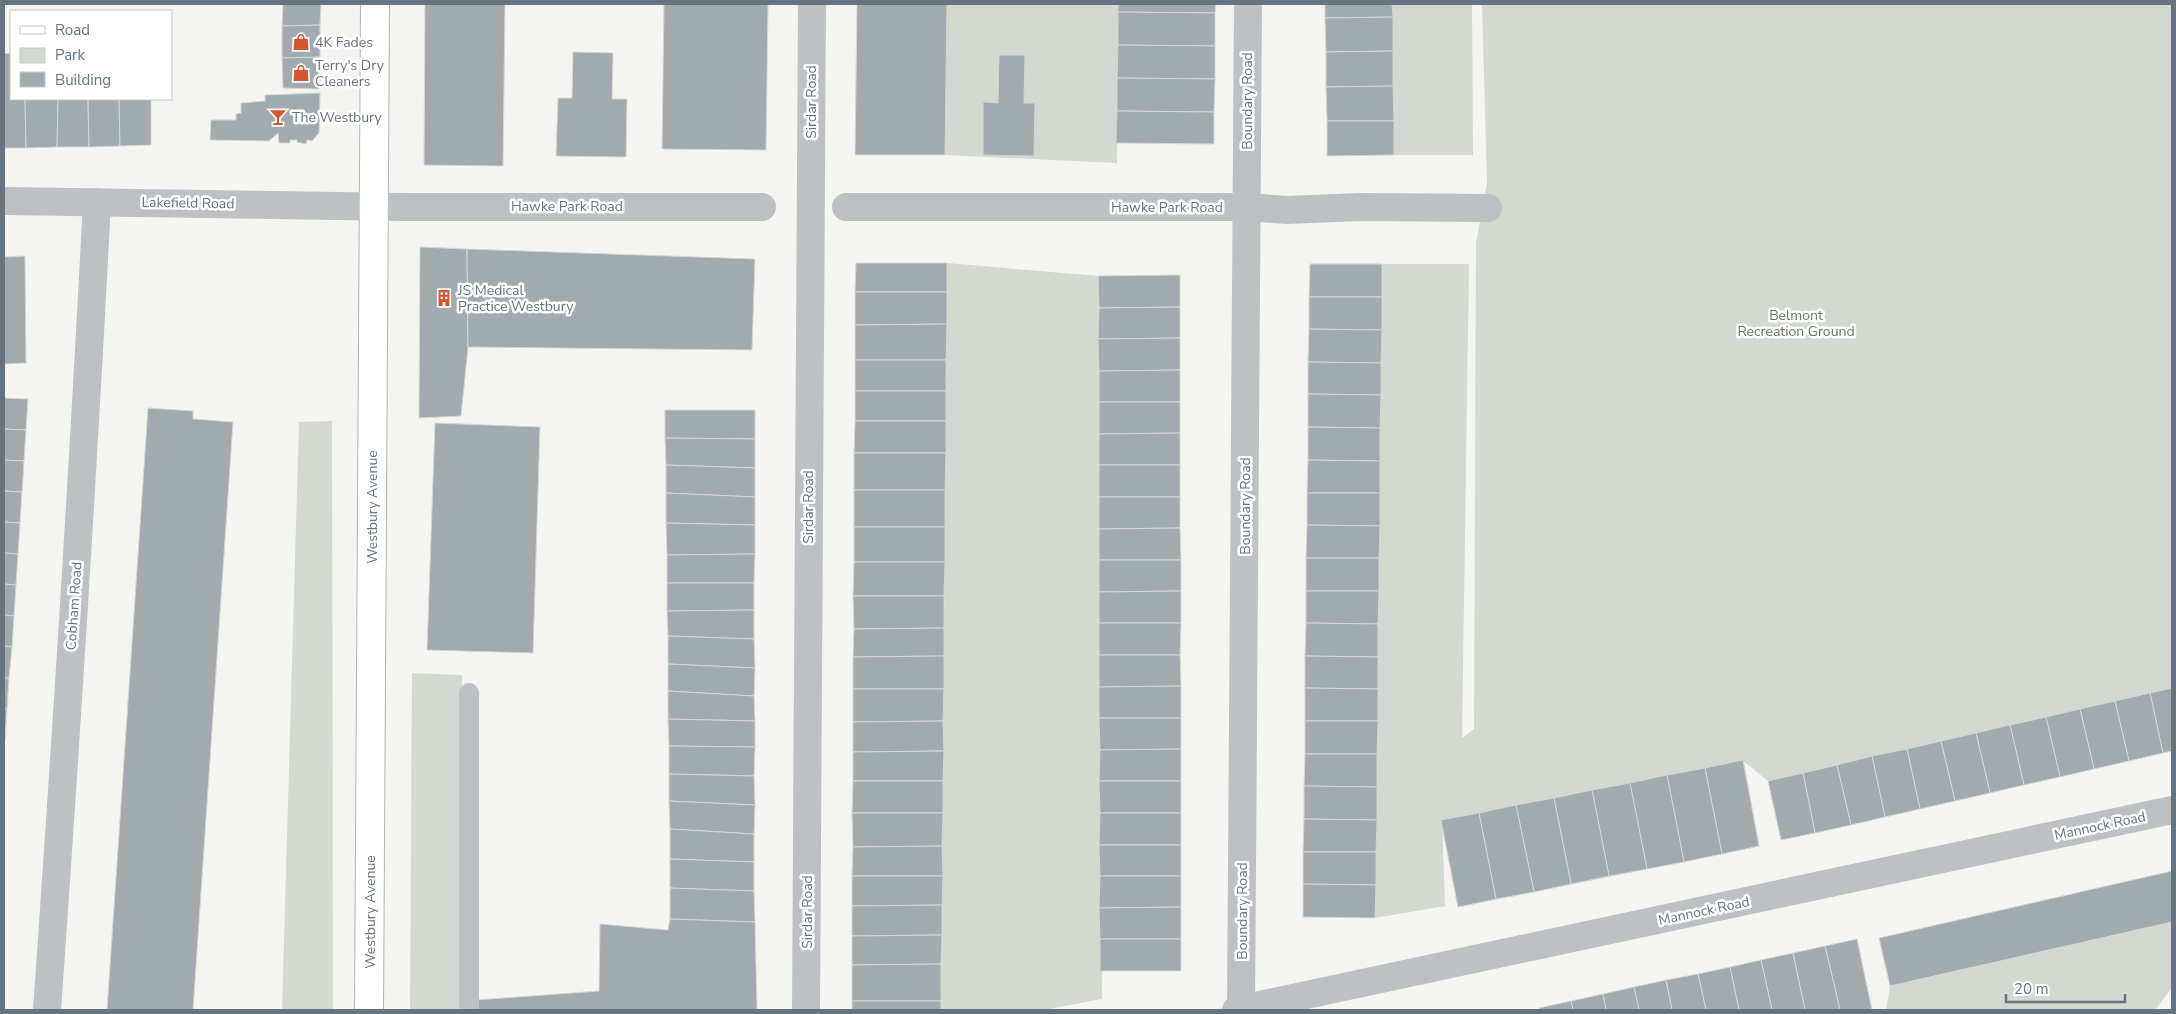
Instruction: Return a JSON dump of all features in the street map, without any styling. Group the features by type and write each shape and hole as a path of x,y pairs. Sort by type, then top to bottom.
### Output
{"main road":[{"name":"Westbury Avenue","path":"369,1010 372,206 375,4"}],"street":[{"name":"Sirdar Road","path":"806,1010 812,4"},
{"name":"Boundary Road","path":"1238,1010 1248,4"},
{"name":"Lakefield Road","path":"4,201 372,206"},
{"name":"Cobham Road","path":"46,1010 68,718 91,338 97,202"},
{"name":"Hawke Park Road","path":"372,206 762,207"},
{"name":"Hawke Park Road","path":"846,207 1247,207 1287,210 1360,207 1488,208"},
{"name":"Mannock Road","path":"1238,1010 2172,810"}],"lane":[{"path":"469,693 469,1010"}],"green space":[{"path":"947,4 1118,4 1117,163 945,155"},
{"path":"1392,4 1472,4 1473,155 1394,155"},
{"name":"Belmont Recreation Ground","path":"1482,4 2172,4 2172,688 1768,781 1742,760 1442,820 1445,906 1375,918 1382,264 1469,264 1462,738 1474,729 1476,243 1487,183"},
{"path":"947,263 1098,276 1102,999 1043,1010 941,1010"},
{"path":"332,421 333,1010 282,1010 299,422"},
{"path":"412,673 462,675 460,1010 410,1010"},
{"path":"2172,922 2172,988 2155,1010 1886,1010 1890,986"}],"building":[{"path":"283,4 321,4 320,25 282,26"},
{"path":"425,4 505,4 503,166 424,165"},
{"path":"664,4 768,4 766,150 662,149"},
{"path":"857,4 947,4 945,155 855,155"},
{"path":"1118,4 1216,4 1215,13 1118,12"},
{"path":"1325,4 1392,4 1393,17 1325,18"},
{"path":"1118,12 1215,13 1215,46 1118,45"},
{"path":"1393,17 1393,51 1326,52 1325,18"},
{"name":"4K Fades","path":"320,25 320,57 282,58 282,26"},
{"path":"1118,45 1215,46 1215,79 1117,78"},
{"path":"1393,51 1393,86 1326,87 1326,52"},
{"path":"573,52 613,53 612,99 627,99 626,157 556,156 558,98 572,98"},
{"path":"4,53 10,54 10,100 25,100 26,148 4,148"},
{"path":"999,55 1025,55 1024,103 1035,103 1034,156 983,155 983,102 998,103"},
{"name":"Terry's Dry Cleaners","path":"320,57 320,89 283,88 282,58"},
{"path":"1117,78 1215,79 1214,112 1117,111"},
{"path":"1393,86 1394,121 1327,121 1326,87"},
{"name":"The Westbury","path":"320,93 319,133 312,141 307,140 306,144 297,142 297,140 290,140 290,143 279,143 278,133 269,141 210,140 211,120 236,120 236,114 241,113 241,103 265,101 265,95"},
{"path":"25,100 58,100 57,147 26,148"},
{"path":"58,100 88,100 89,147 57,147"},
{"path":"88,100 119,100 120,146 89,147"},
{"path":"119,100 151,100 151,145 120,146"},
{"path":"1117,111 1214,112 1214,144 1116,143"},
{"path":"1327,121 1394,121 1394,155 1327,156"},
{"name":"JS Medical Practice Westbury","path":"420,247 467,249 468,347 461,416 419,418"},
{"path":"467,249 755,259 752,350 468,347"},
{"path":"25,256 26,363 4,364 4,257"},
{"path":"856,263 947,263 947,292 855,292"},
{"path":"1310,264 1382,264 1382,297 1309,297"},
{"path":"1180,275 1180,307 1099,308 1098,276"},
{"path":"855,292 947,292 947,324 855,325"},
{"path":"1309,297 1382,297 1382,330 1309,329"},
{"path":"1180,307 1180,338 1098,339 1099,308"},
{"path":"947,324 946,360 855,360 855,325"},
{"path":"1309,329 1382,330 1381,363 1308,362"},
{"path":"1180,338 1180,370 1099,371 1098,339"},
{"path":"855,360 946,360 946,391 855,391"},
{"path":"1308,362 1381,363 1381,395 1308,394"},
{"path":"1180,370 1180,402 1099,402 1099,371"},
{"path":"855,391 946,391 946,421 855,421"},
{"path":"1308,394 1381,395 1380,428 1308,427"},
{"path":"4,398 28,399 26,430 4,429"},
{"path":"1099,402 1180,402 1180,433 1099,434"},
{"path":"148,408 193,411 193,419 233,422 193,1010 107,1010"},
{"path":"665,410 755,410 755,439 665,438"},
{"path":"855,421 946,421 946,453 854,453"},
{"path":"435,423 540,427 533,653 427,650"},
{"path":"1308,427 1380,428 1380,461 1308,460"},
{"path":"4,429 26,430 24,461 4,460"},
{"path":"1180,433 1180,465 1099,465 1099,434"},
{"path":"665,438 755,439 755,468 666,465"},
{"path":"854,453 946,453 945,490 854,490"},
{"path":"4,460 24,461 22,492 4,491"},
{"path":"1308,460 1380,461 1380,493 1307,493"},
{"path":"666,465 755,468 755,497 666,493"},
{"path":"1099,465 1180,465 1180,497 1099,497"},
{"path":"854,490 945,490 945,527 854,527"},
{"path":"4,491 22,492 20,523 4,522"},
{"path":"666,493 755,497 755,525 666,523"},
{"path":"1307,493 1380,493 1380,526 1307,525"},
{"path":"1099,497 1180,497 1180,528 1099,529"},
{"path":"4,522 20,523 18,554 4,553"},
{"path":"666,523 755,525 755,554 667,555"},
{"path":"1307,525 1380,526 1379,558 1306,558"},
{"path":"854,527 945,527 945,562 854,562"},
{"path":"1180,528 1181,560 1099,560 1099,529"},
{"path":"4,553 18,554 16,585 4,584"},
{"path":"755,554 754,583 667,583 667,555"},
{"path":"1306,558 1379,558 1379,591 1306,591"},
{"path":"1099,560 1181,560 1181,591 1099,592"},
{"path":"854,562 945,562 944,596 853,596"},
{"path":"667,583 754,583 754,610 667,611"},
{"path":"4,584 16,585 14,616 4,615"},
{"path":"1181,591 1181,623 1099,623 1099,592"},
{"path":"1306,591 1379,591 1378,624 1306,623"},
{"path":"853,596 944,596 944,628 854,629"},
{"path":"754,610 754,639 668,636 667,611"},
{"path":"4,615 14,616 12,647 4,646"},
{"path":"1099,623 1181,623 1180,655 1099,655"},
{"path":"1306,623 1378,624 1378,657 1305,656"},
{"path":"944,628 944,656 853,657 854,629"},
{"path":"668,636 754,639 755,668 668,664"},
{"path":"4,646 12,647 9,678 4,678"},
{"path":"1099,655 1180,655 1181,686 1099,687"},
{"path":"944,656 944,689 853,689 853,657"},
{"path":"1305,656 1378,657 1378,689 1305,688"},
{"path":"668,664 755,668 754,696 668,691"},
{"path":"4,678 9,678 7,709 4,708"},
{"path":"1181,686 1181,718 1099,718 1099,687"},
{"path":"1305,688 1378,689 1378,721 1305,721"},
{"path":"2172,688 2172,751 2163,753 2150,693"},
{"path":"853,689 944,689 943,721 853,722"},
{"path":"668,691 754,696 755,721 668,719"},
{"path":"2150,693 2163,753 2129,761 2115,701"},
{"path":"2115,701 2129,761 2094,769 2080,709"},
{"path":"4,708 7,709 5,740 4,740"},
{"path":"2080,709 2094,769 2060,777 2046,717"},
{"path":"2046,717 2060,777 2024,785 2010,725"},
{"path":"1099,718 1181,718 1181,749 1100,750"},
{"path":"668,719 755,721 755,747 669,746"},
{"path":"943,721 944,751 853,752 853,722"},
{"path":"1305,721 1378,721 1377,754 1305,754"},
{"path":"2010,725 2024,785 1990,793 1976,733"},
{"path":"1976,733 1990,793 1955,801 1941,741"},
{"path":"1941,741 1955,801 1920,809 1907,749"},
{"path":"669,746 755,747 754,776 669,774"},
{"path":"1181,749 1181,781 1099,781 1100,750"},
{"path":"1907,749 1920,809 1885,817 1872,756"},
{"path":"944,751 943,781 853,781 853,752"},
{"path":"1305,754 1377,754 1377,787 1304,786"},
{"path":"1872,756 1885,817 1851,825 1837,765"},
{"path":"1743,760 1759,846 1458,907 1441,820"},
{"path":"1743,760 1759,846 1722,854 1705,768"},
{"path":"1837,765 1851,825 1815,833 1803,773"},
{"path":"1705,768 1722,854 1684,862 1667,775"},
{"path":"1803,773 1815,833 1781,840 1768,781"},
{"path":"669,774 754,776 755,805 669,801"},
{"path":"1667,775 1684,862 1647,869 1630,783"},
{"path":"853,781 943,781 943,813 852,813"},
{"path":"1099,781 1181,781 1181,813 1100,813"},
{"path":"1630,783 1647,869 1609,876 1592,790"},
{"path":"1304,786 1377,787 1377,820 1304,819"},
{"path":"1592,790 1609,876 1571,884 1554,798"},
{"path":"1554,798 1571,884 1534,892 1516,805"},
{"path":"669,801 755,805 754,834 670,829"},
{"path":"1516,805 1534,892 1496,899 1479,813"},
{"path":"852,813 943,813 942,846 853,847"},
{"path":"1100,813 1181,813 1181,845 1099,845"},
{"path":"1479,813 1496,899 1458,907 1441,820"},
{"path":"1304,819 1377,820 1376,852 1303,852"},
{"path":"670,829 754,834 754,862 670,859"},
{"path":"1099,845 1181,845 1181,876 1100,876"},
{"path":"942,846 943,876 852,876 853,847"},
{"path":"1303,852 1376,852 1376,885 1303,884"},
{"path":"670,859 754,862 754,891 670,888"},
{"path":"2172,871 2172,922 1890,986 1879,938"},
{"path":"852,876 943,876 942,905 852,906"},
{"path":"1100,876 1181,876 1181,907 1099,908"},
{"path":"1303,884 1376,885 1375,918 1303,917"},
{"path":"670,888 754,891 755,922 670,919"},
{"path":"942,905 942,935 852,936 852,906"},
{"path":"1181,907 1181,939 1100,939 1099,908"},
{"path":"670,919 755,922 757,1010 477,1010 476,1000 599,991 600,924 668,930"},
{"path":"942,935 941,964 852,965 852,936"},
{"path":"1100,939 1181,939 1181,971 1100,971"},
{"path":"1857,939 1872,1010 1840,1010 1825,946"},
{"path":"1825,946 1840,1010 1805,1010 1793,953"},
{"path":"1793,953 1805,1010 1772,1010 1761,960"},
{"path":"1761,960 1772,1010 1739,1010 1730,967"},
{"path":"941,964 941,1001 852,1001 852,965"},
{"path":"1730,967 1739,1010 1706,1010 1698,974"},
{"path":"1698,974 1706,1010 1672,1010 1666,980"},
{"path":"1666,980 1672,1010 1639,1010 1634,987"},
{"path":"1634,987 1639,1010 1606,1010 1603,994"},
{"path":"1603,994 1606,1010 1573,1010 1571,1001"},
{"path":"852,1001 941,1001 941,1010 852,1010"},
{"path":"1571,1001 1573,1010 1540,1010 1539,1008"}],"place":[{"name":"4K Fades","path":"301,42"},
{"name":"Terry's Dry Cleaners","path":"301,73"},
{"name":"The Westbury","path":"278,117"},
{"name":"JS Medical Practice Westbury","path":"444,298"}]}
